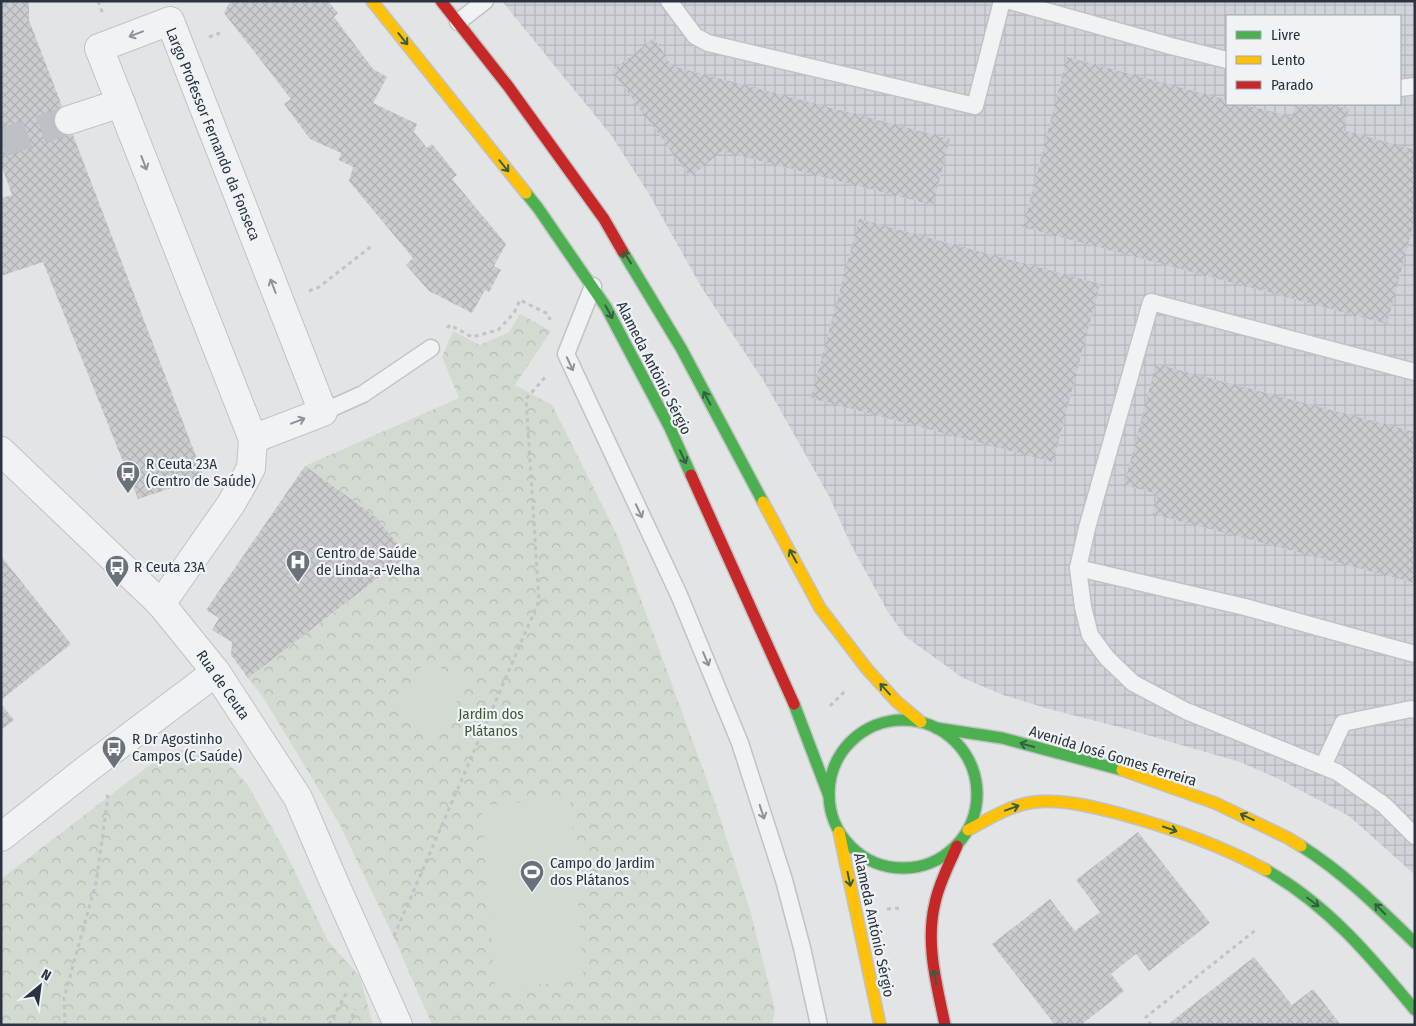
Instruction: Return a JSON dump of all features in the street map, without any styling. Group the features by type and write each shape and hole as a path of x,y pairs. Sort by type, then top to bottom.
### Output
{"street":[{"name":"Alameda António Sérgio","path":"372,1 538,208 611,315 670,428 753,610 801,720 829,796"},
{"name":"Alameda António Sérgio","path":"441,1 520,102 604,219 681,348 820,608 867,670 897,702 921,722"},
{"name":"Largo Professor Fernando da Fonseca","path":"161,604 244,484 251,468 253,439 99,48 170,21 323,412"},
{"path":"69,120 121,104"},
{"path":"253,439 323,412"},
{"name":"Rua de Ceuta","path":"1,451 161,604 216,672 298,798 398,1025"},
{"path":"1,837 87,769 216,672"},
{"path":"945,1025 931,954 933,911 957,846 968,830 976,812 978,792 975,772 966,754 953,739 936,728 921,722 898,720 876,725 857,736 842,753 832,773 829,796 832,814 839,832 854,849 873,862 895,868 918,867 939,859 957,846"},
{"name":"Avenida José Gomes Ferreira","path":"936,728 1002,738 1128,772 1215,803 1288,838 1326,862 1366,895 1415,943"},
{"path":"968,830 1008,809 1032,802 1054,800 1088,805 1206,841 1285,882 1318,906 1371,957 1415,1010"},
{"name":"Alameda António Sérgio","path":"839,832 880,1025"}],"lane":[{"path":"458,22 485,1"},
{"path":"669,1 695,36 708,43 975,106 1002,1"},
{"path":"1010,1 1226,60"},
{"path":"1401,88 1415,86"},
{"path":"593,286 566,354 679,595 740,743 784,880 802,948 819,1025"},
{"path":"1415,372 1151,302 1087,528 1078,568 1083,607 1090,635 1107,658 1133,683 1186,711 1337,772 1384,804 1415,836"},
{"path":"323,412 363,394 431,348"},
{"path":"1078,568 1245,607 1415,654"},
{"path":"1323,766 1343,723 1411,709 1415,710"}],"path":[{"path":"280,302 318,287 373,245"},
{"path":"472,337 498,330 514,312 520,300 548,314 566,354"},
{"path":"390,945 539,601 526,399"},
{"path":"801,720 828,708 867,670"},
{"path":"65,1025 64,998 96,883 108,797 87,769"},
{"path":"857,915 893,908 933,911"},
{"path":"1151,1025 1146,1017 1257,929"},
{"path":"329,1025 347,991 354,984"},
{"path":"259,1025 263,1018 271,1025"}],"shaded area":[{"path":"502,1 1415,1 1415,875 1349,816 1279,779 1240,762 1003,695 963,678 906,637 888,612 850,543 830,498 765,383 702,288 649,194 611,135"}],"green space":[{"name":"Jardim dos Plátanos","path":"520,314 551,331 515,385 552,405 618,537 712,794 750,910 775,1009 772,1025 432,1025 396,942 338,821 263,697 248,678 407,557 376,517 305,466 459,398 442,357 453,331 480,345 509,332"},
{"path":"424,660 467,682 440,734 397,712"},
{"path":"179,750 201,751 225,760 247,784 285,851 328,941 360,977 373,1025 1,1025 1,879 159,758"},
{"name":"Campo do Jardim dos Plátanos","path":"570,799 584,981 495,988 481,805"}],"building":[{"path":"1,1 29,1 29,20 204,477 138,499 43,262 1,276 1,198 12,195 1,165"},
{"path":"230,1 328,1 338,13 334,17 373,69 387,77 373,103 417,124 414,132 427,148 432,144 457,175 452,179 506,244 494,266 501,270 489,292 485,290 472,313 429,291 406,265 413,258 349,181 353,167 339,160 341,153 310,139 284,104 291,99 224,13"},
{"path":"654,38 672,66 950,139 933,205 722,151 690,177 612,71"},
{"path":"1067,57 1226,100 1226,105 1246,105 1292,117 1295,105 1332,105 1349,109 1343,130 1415,150 1415,218 1387,324 1023,227"},
{"path":"859,219 1100,284 1053,462 811,398"},
{"path":"1156,364 1415,432 1415,583 1153,514 1158,494 1124,485"},
{"name":"Centro de Saúde de Linda-a-Velha","path":"305,466 376,517 407,556 248,678 231,655 232,642 212,630 219,618 206,610"},
{"path":"1,556 71,644 1,700"},
{"path":"1,704 14,720 1,730"},
{"path":"1138,832 1210,923 1149,971 1136,954 1111,974 1124,991 1081,1025 1055,1025 992,944 1050,899 1075,931 1100,912 1076,880"},
{"path":"1254,957 1292,1005 1313,989 1341,1025 1167,1025"}],"tunnel":[{"path":"1,143 69,120"}],"traffic: fast":[{"path":"526,193 606,307 670,428 691,475"},
{"path":"623,252 681,348 763,502"},
{"path":"794,704 829,796"},
{"path":"903,720 931,726 955,742 971,766 977,794 971,822 955,846 931,862 903,868 875,862 851,846 835,822 829,794 835,766 851,742 875,726 903,720"},
{"path":"936,728 1002,738 1122,770"},
{"path":"1301,846 1346,879 1415,943"},
{"path":"1266,870 1309,899 1328,915 1365,951 1415,1010"}],"traffic: slow":[{"path":"372,1 526,193"},
{"path":"763,502 820,608 867,669 897,702 921,722"},
{"path":"1122,770 1215,803 1301,846"},
{"path":"968,830 1017,806 1044,801 1065,802 1117,813 1156,824 1212,845 1266,870"},
{"path":"839,832 880,1025"}],"traffic: jam":[{"path":"441,1 508,86 604,219 623,252"},
{"path":"691,475 794,704"},
{"path":"945,1025 933,964 932,918 939,888 957,846"}],"place":[{"name":"R Ceuta 23A (Centro de Saúde)","path":"128,494"},
{"name":"Centro de Saúde de Linda-a-Velha","path":"298,583"},
{"name":"R Ceuta 23A","path":"117,588"},
{"name":"R Dr Agostinho Campos (C Saúde)","path":"114,769"},
{"name":"Campo do Jardim dos Plátanos","path":"532,893"}]}
